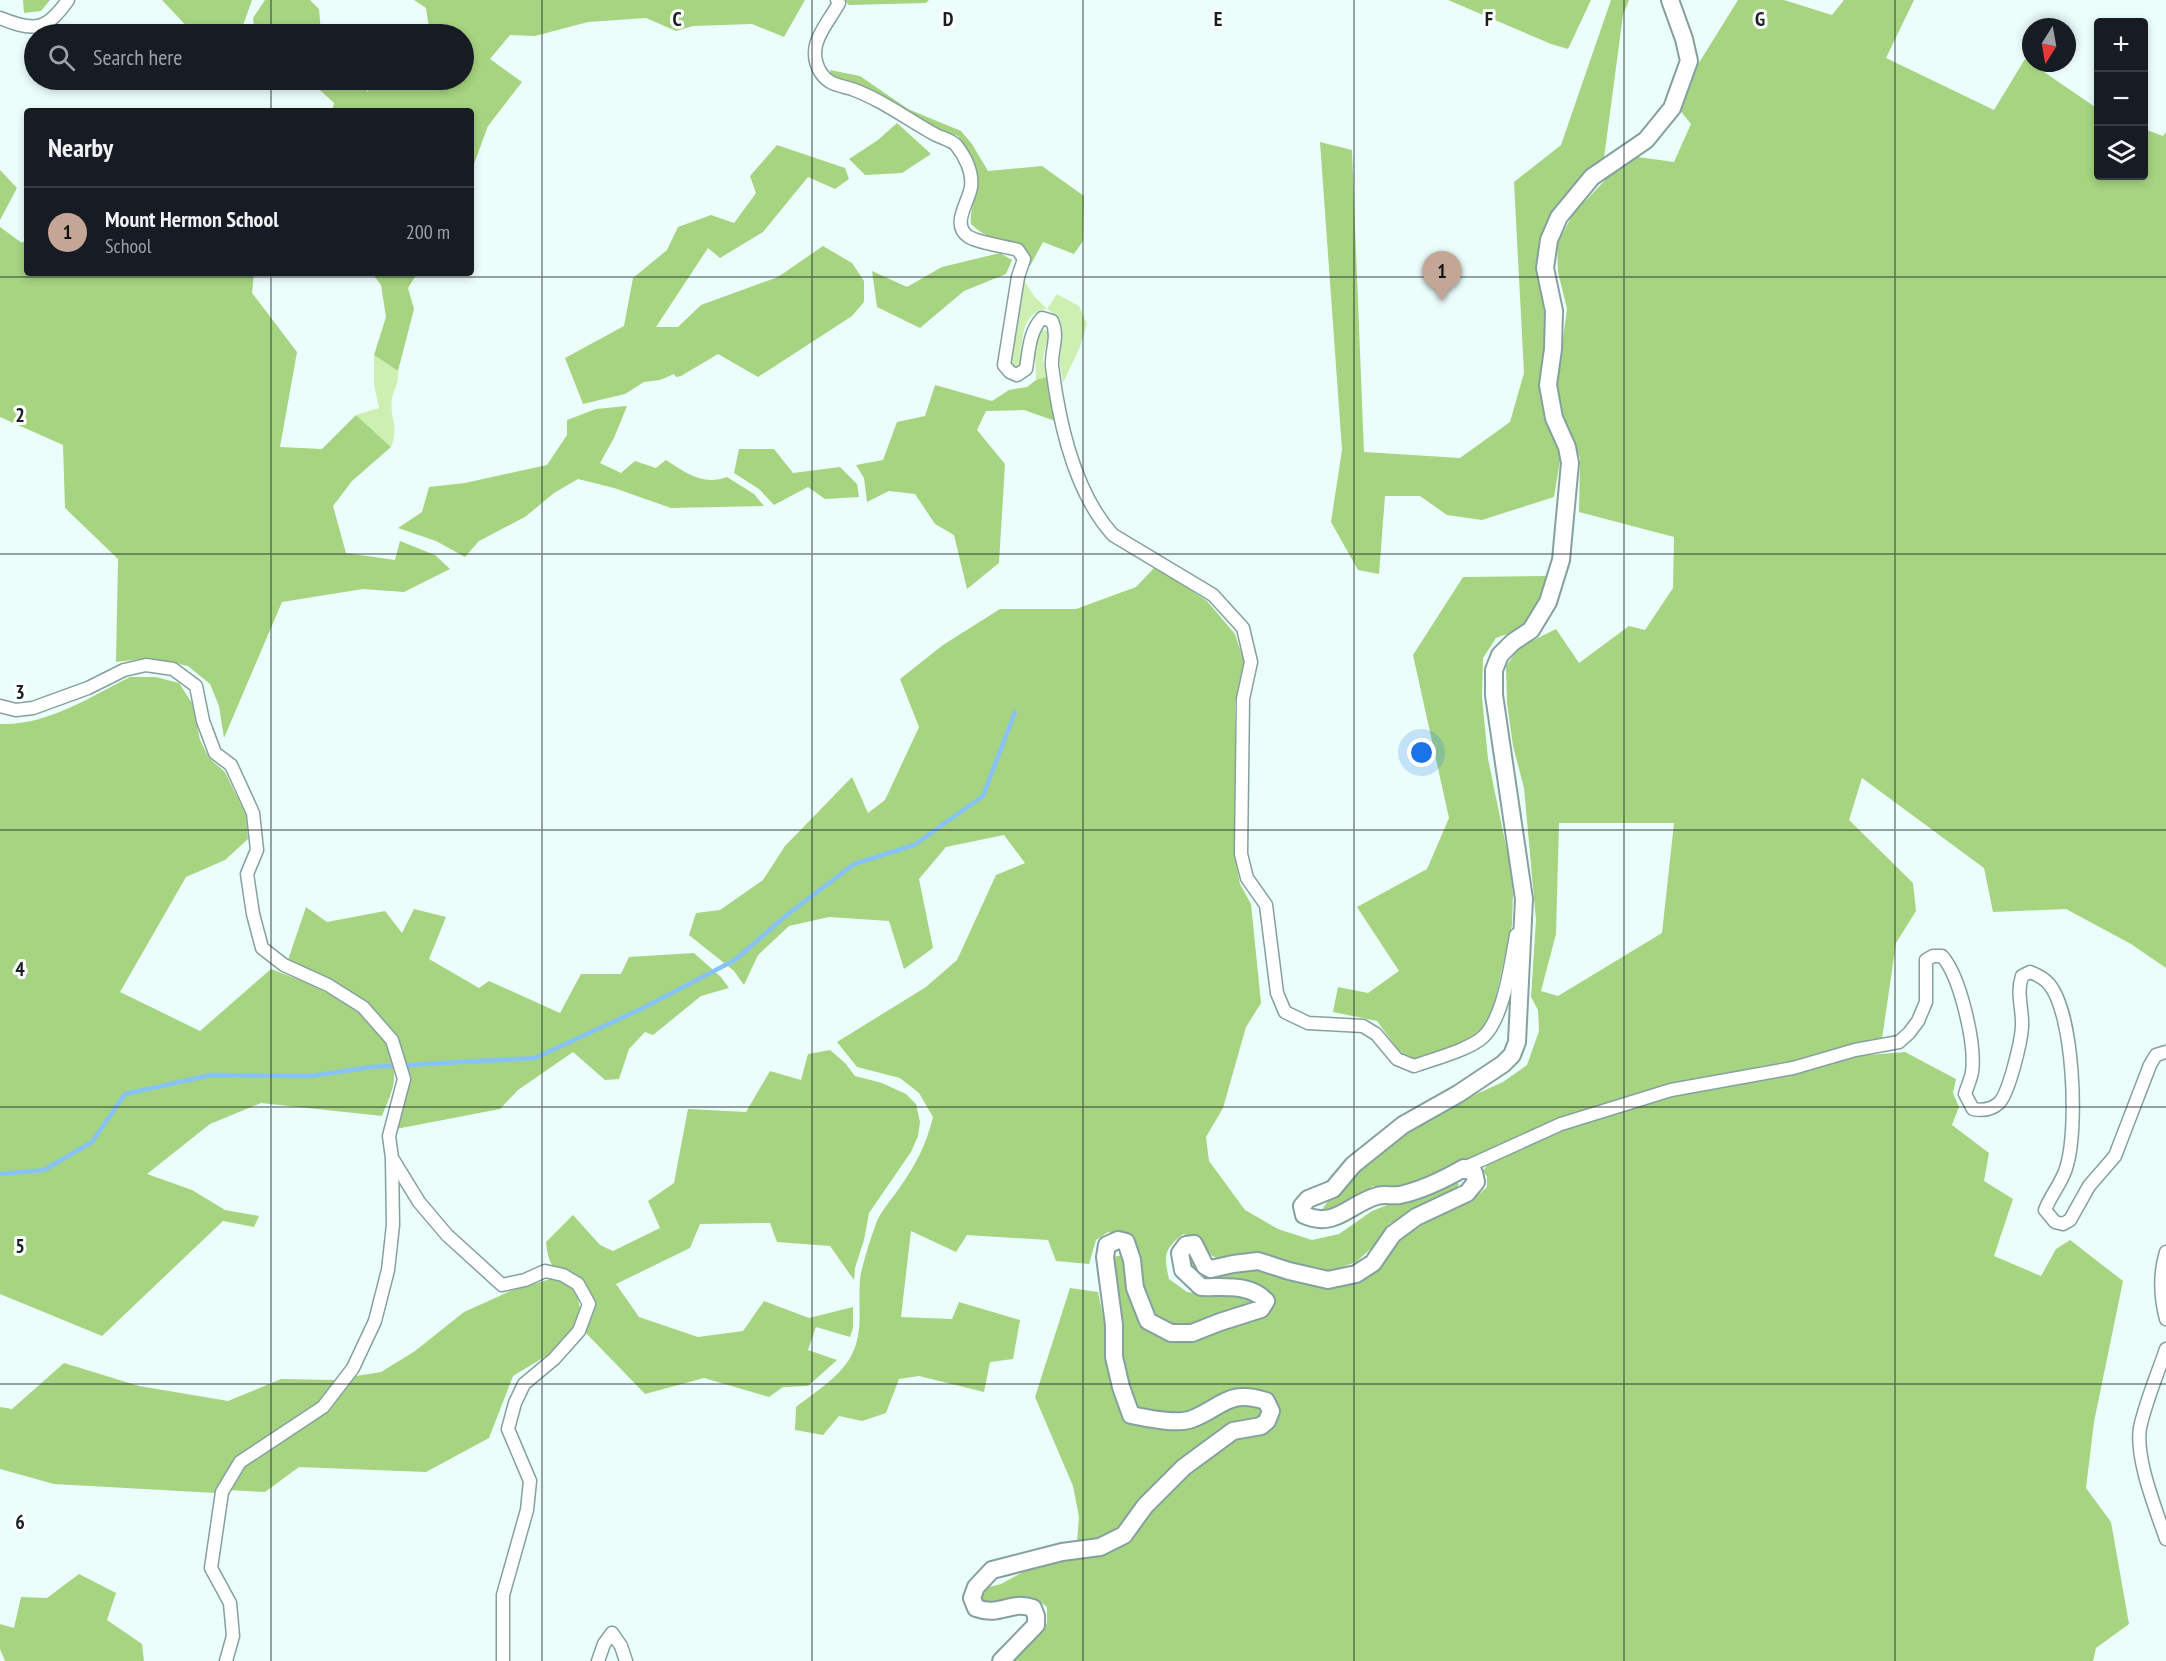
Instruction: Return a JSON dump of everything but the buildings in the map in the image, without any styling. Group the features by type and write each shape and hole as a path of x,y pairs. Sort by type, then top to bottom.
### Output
{"main road":[{"path":"1001,1661 1036,1625 1036,1616 1033,1608 1021,1604 988,1612 976,1608 972,1598 976,1587 992,1570 1062,1552 1100,1547 1124,1535 1145,1506 1185,1467 1233,1431 1261,1426 1267,1421 1271,1411 1266,1401 1248,1396 1220,1402 1190,1420 1156,1420 1131,1415 1114,1357 1114,1325 1105,1257 1107,1245 1118,1240 1126,1242 1132,1260 1135,1288 1148,1321 1172,1334 1191,1333 1261,1309 1266,1300 1258,1292 1239,1288 1201,1287 1183,1270 1180,1253 1186,1245 1194,1244 1205,1266 1211,1269 1233,1263 1258,1261 1299,1274 1328,1280 1356,1274 1373,1263 1393,1234 1416,1217 1467,1193 1476,1182 1474,1173 1464,1168 1435,1185 1398,1195 1377,1196 1335,1218 1313,1219 1304,1215 1302,1206 1308,1198 1333,1189 1353,1165 1403,1125 1458,1094 1503,1064 1512,1055 1517,1042 1520,1021 1524,899 1494,695 1494,670 1500,655 1513,642 1531,630 1548,602 1561,560 1570,463 1567,447 1554,418 1548,385 1554,330 1552,293 1545,268 1549,240 1559,217 1592,177 1646,140 1672,108 1689,61 1670,0"}],"street":[{"path":"47,24 68,0"},
{"path":"837,0 838,3 832,15 816,41 815,56 820,72 831,84 850,88 881,101 938,136 954,143 969,168 971,187 960,219 962,228 970,237 1018,250 1024,259 1018,277 1004,365 1010,372 1017,375 1026,369 1032,334 1036,325 1042,318 1052,321 1056,330 1052,358 1055,388 1069,450 1083,491 1102,523 1113,535 1213,595 1243,628 1251,662 1243,699 1241,854 1247,878 1266,905 1277,993 1286,1012 1308,1023 1363,1026 1376,1034 1397,1059 1414,1066 1459,1050 1484,1036 1497,1015 1524,899"},
{"path":"0,18 24,26"},
{"path":"0,706 16,710 33,708 88,688 124,670 146,665 173,669 196,686 203,720 215,753 231,765 253,813 257,850 248,874 253,914 262,948 284,965 328,985 363,1007 392,1040 404,1079 389,1136 392,1158 393,1225 388,1270 375,1321 353,1368 323,1407 240,1462 222,1492 211,1568 230,1603 233,1636 226,1661"},
{"path":"1464,1168 1561,1124 1671,1090 1793,1068 1855,1050 1899,1042 1918,1021 1926,1002 1926,960 1933,956 1942,956 1950,965 1966,1014 1972,1053 1972,1072 1965,1094 1972,1109 1982,1111 1992,1108 2000,1101 2006,1090 2022,1029 2018,986 2022,976 2030,972 2040,975 2049,984 2058,1000 2071,1056 2072,1143 2067,1166 2045,1210 2055,1222 2063,1224 2070,1220 2089,1186 2115,1156 2150,1065 2156,1055 2166,1052"},
{"path":"392,1158 426,1210 454,1242 502,1285 525,1280 544,1271 563,1275 578,1284 590,1304 579,1331 554,1359 524,1384 515,1403 508,1429 530,1480 527,1510 503,1595 502,1661"},
{"path":"2166,1252 2160,1278 2161,1299 2166,1319"},
{"path":"2166,1349 2140,1428 2139,1444 2151,1495 2166,1539"},
{"path":"598,1661 604,1644 612,1633 621,1646 626,1661"}],"green space":[{"path":"23,0 50,0 41,11 24,13"},
{"path":"162,0 252,0 244,24 185,24"},
{"path":"265,0 310,0 319,9 320,24 254,24 253,18"},
{"path":"414,0 805,0 784,37 752,24 693,26 676,31 646,18 588,22 535,36 510,35 490,59 522,82 488,126 474,164 474,108 333,108 334,103 320,90 367,90 368,92 368,90 474,90 474,24 428,24 426,8"},
{"path":"845,0 929,0 926,3 849,5"},
{"path":"1448,0 1591,0 1568,49"},
{"path":"1611,0 1629,0 1623,15 1604,158 1585,174 1555,215 1546,301 1561,455 1554,497 1482,520 1447,515 1420,496 1385,496 1379,574 1358,570 1331,522 1342,450 1320,142 1352,150 1364,452 1460,458 1510,422 1524,373 1514,182 1561,145"},
{"path":"1738,0 1784,0 1832,15 1844,0 1914,0 1886,58 1994,110 2022,64 2022,72 2044,72 2094,106 2094,180 2148,180 2148,130 2163,136 2166,132 2166,968 2131,944 2066,909 1993,912 1984,868 1862,778 1849,820 1913,883 1916,911 1896,943 1882,1039 1790,1065 1670,1087 1431,1182 1407,1184 1398,1189 1373,1186 1332,1215 1318,1215 1334,1193 1385,1143 1450,1106 1503,1082 1527,1065 1539,1031 1538,1010 1531,997 1536,920 1524,788 1513,746 1507,703 1506,666 1520,647 1556,629 1579,663 1629,626 1645,630 1673,588 1674,537 1579,512 1580,458 1560,412 1557,384 1567,309 1558,272 1557,244 1573,214 1609,176 1638,157 1674,162 1691,124 1678,108 1697,66","holes":["1559,823 1674,823 1662,933 1558,996 1541,991 1556,934"]},
{"path":"830,70 860,76 908,109 961,131 972,144 988,171 1042,166 1084,196 1083,241 1074,254 1043,242 1030,266 1019,246 993,238 976,229 971,224 971,218 978,175 971,157 958,136 930,127 863,87 832,78"},
{"path":"897,123 931,154 902,173 865,175 849,159 878,140"},
{"path":"777,145 845,168 849,179 835,189 808,177 763,232 720,258 708,248 656,327 678,327 701,305 778,277 823,246 852,263 864,281 864,302 852,316 758,377 718,354 681,376 676,377 674,374 660,380 644,382 625,394 583,404 565,358 624,326 633,278 667,250 678,227 711,215 734,223 756,193 750,176"},
{"path":"0,170 17,188 0,220"},
{"path":"0,227 22,243 24,241 24,276 254,276 252,293 297,352 280,447 322,449 356,415 391,447 352,481 333,506 346,553 395,560 400,541 435,555 450,569 404,592 363,589 282,602 224,738 219,706 210,684 188,666 150,658 116,662 118,559 65,508 63,445 0,417"},
{"path":"1000,253 1012,260 1006,274 964,291 920,328 877,307 872,271 907,287 942,267"},
{"path":"374,276 415,276 408,288 414,309 398,371 374,355 386,317 381,285"},
{"path":"1023,279 1034,296 1047,309 1031,316 1027,322 1022,338 1020,366 1014,368 1009,363"},
{"path":"1057,294 1079,306 1087,324 1080,347 1063,383 1059,357 1061,334 1059,324 1047,309"},
{"path":"1040,328 1049,332 1043,358 1046,377 1036,380 1035,352"},
{"path":"374,355 398,371 391,406 395,433 391,447 356,415 379,408 374,384"},
{"path":"1046,377 1055,421 1024,410 986,411 977,430 1005,464 999,563 967,589 954,535 935,524 915,494 889,491 867,502 864,478 856,465 883,460 897,422 925,416 935,385 992,401 1009,390 1027,387 1036,380"},
{"path":"627,406 614,438 600,463 621,473 635,461 656,468 666,460 702,479 727,477 754,494 764,506 671,508 614,488 578,479 554,493 525,517 479,541 465,557 436,541 398,528 422,512 429,487 465,483 547,465 567,435 567,420 596,409"},
{"path":"739,449 774,449 793,473 840,467 857,484 859,497 825,499 808,487 774,505 759,489 734,473"},
{"path":"1155,567 1207,601 1235,634 1244,661 1235,702 1235,857 1240,884 1251,904 1261,1003 1246,1027 1223,1108 1206,1137 1209,1161 1245,1210 1278,1229 1312,1240 1339,1234 1372,1211 1453,1179 1459,1184 1454,1193 1420,1207 1389,1224 1374,1246 1356,1262 1334,1270 1311,1270 1220,1260 1207,1253 1200,1239 1183,1234 1168,1249 1166,1265 1169,1279 1187,1292 1209,1295 1248,1295 1255,1303 1178,1329 1161,1322 1151,1312 1125,1239 1108,1232 1096,1240 1089,1264 1056,1261 1048,1240 967,1235 956,1252 911,1231 901,1317 952,1319 959,1302 1020,1320 1013,1359 990,1362 984,1392 919,1376 899,1379 886,1413 862,1421 839,1416 823,1435 795,1430 796,1407 839,1372 855,1348 859,1327 861,1273 866,1253 877,1221 919,1155 933,1117 919,1093 900,1078 857,1067 837,1042 926,987 957,960 996,875 1025,863 1004,835 946,847 919,879 933,948 904,969 889,921 829,917 789,926 758,955 744,985 734,971 689,935 696,913 720,910 763,880 785,846 852,777 868,813 885,800 919,727 900,679 943,645 1000,609 1076,609 1136,587"},
{"path":"1546,576 1539,603 1523,628 1496,638 1483,658 1482,697 1488,759 1509,860 1513,894 1512,925 1492,1014 1476,1036 1455,1048 1414,1059 1399,1051 1377,1021 1333,1012 1338,987 1368,993 1399,971 1357,907 1427,869 1449,818 1413,655 1463,577"},
{"path":"130,677 156,677 179,683 192,703 200,740 209,758 225,772 246,815 248,839 225,860 186,877 120,992 200,1031 271,969 332,995 369,1022 383,1039 392,1058 394,1080 382,1116 261,1103 210,1124 147,1174 192,1190 225,1210 259,1216 254,1227 223,1221 102,1336 0,1294 0,724 34,720 51,715"},
{"path":"306,907 327,922 385,911 402,933 414,909 446,917 429,959 479,988 489,981 560,1013 581,974 621,974 629,957 694,953 721,977 729,988 701,996 653,1035 645,1032 629,1049 619,1079 605,1080 573,1052 518,1090 500,1109 396,1129 400,1109 396,1037 366,1001 288,960"},
{"path":"830,1050 845,1063 855,1076 882,1083 906,1094 916,1104 920,1122 918,1136 911,1152 869,1213 854,1280 830,1246 777,1242 770,1223 700,1224 690,1248 616,1284 639,1317 698,1337 743,1331 764,1301 809,1318 853,1307 853,1328 850,1337 816,1327 808,1350 837,1360 808,1386 783,1387 769,1397 704,1378 645,1394 584,1331 594,1305 591,1293 578,1281 552,1265 546,1242 573,1215 600,1245 613,1251 660,1228 648,1201 674,1183 688,1109 746,1112 770,1071 801,1080 808,1054"},
{"path":"1905,1052 1956,1079 1953,1093 1959,1107 1952,1125 1989,1153 1984,1181 2013,1199 1994,1256 2041,1276 2056,1249 2070,1240 2123,1281 2094,1422 2086,1488 2111,1522 2129,1624 2096,1648 2093,1661 1013,1661 1047,1623 1047,1607 1030,1597 999,1602 986,1601 978,1598 981,1589 1001,1584 1023,1572 1069,1556 1101,1552 1170,1485 1235,1436 1267,1428 1265,1396 1200,1407 1184,1414 1161,1415 1135,1409 1117,1357 1112,1257 1124,1255 1134,1311 1141,1322 1149,1330 1162,1337 1178,1341 1269,1296 1209,1284 1187,1264 1193,1254 1200,1267 1257,1271 1316,1286 1328,1287 1353,1283 1375,1270 1399,1242 1416,1229 1471,1200 1487,1187 1487,1177 1483,1171 1488,1164 1565,1129 1673,1097 1794,1073 1857,1056"},
{"path":"554,1278 570,1285 578,1298 581,1315 575,1331 556,1350 513,1376 489,1438 426,1472 299,1467 265,1492 228,1490 244,1463 343,1389 356,1376 381,1372 415,1351 464,1312 513,1290"},
{"path":"1070,1288 1098,1292 1113,1389 1154,1426 1248,1403 1260,1408 1261,1417 1231,1427 1122,1533 1097,1542 1077,1542 1079,1517 1073,1486 1035,1397"},
{"path":"64,1363 139,1386 228,1401 281,1379 336,1380 317,1403 238,1456 216,1493 54,1484 0,1469 0,1407 12,1409"},
{"path":"79,1574 116,1593 107,1620 142,1644 144,1661 5,1661 0,1649 0,1624 14,1628 21,1597 47,1598"}],"waterway":[{"path":"0,1174 44,1170 92,1142 125,1094 211,1075 311,1076 371,1067 535,1058 643,1008 735,960 788,914 854,864 914,845 983,796 1015,712"}],"place":[{"name":"Mount Hermon School","path":"1442,301"}]}
